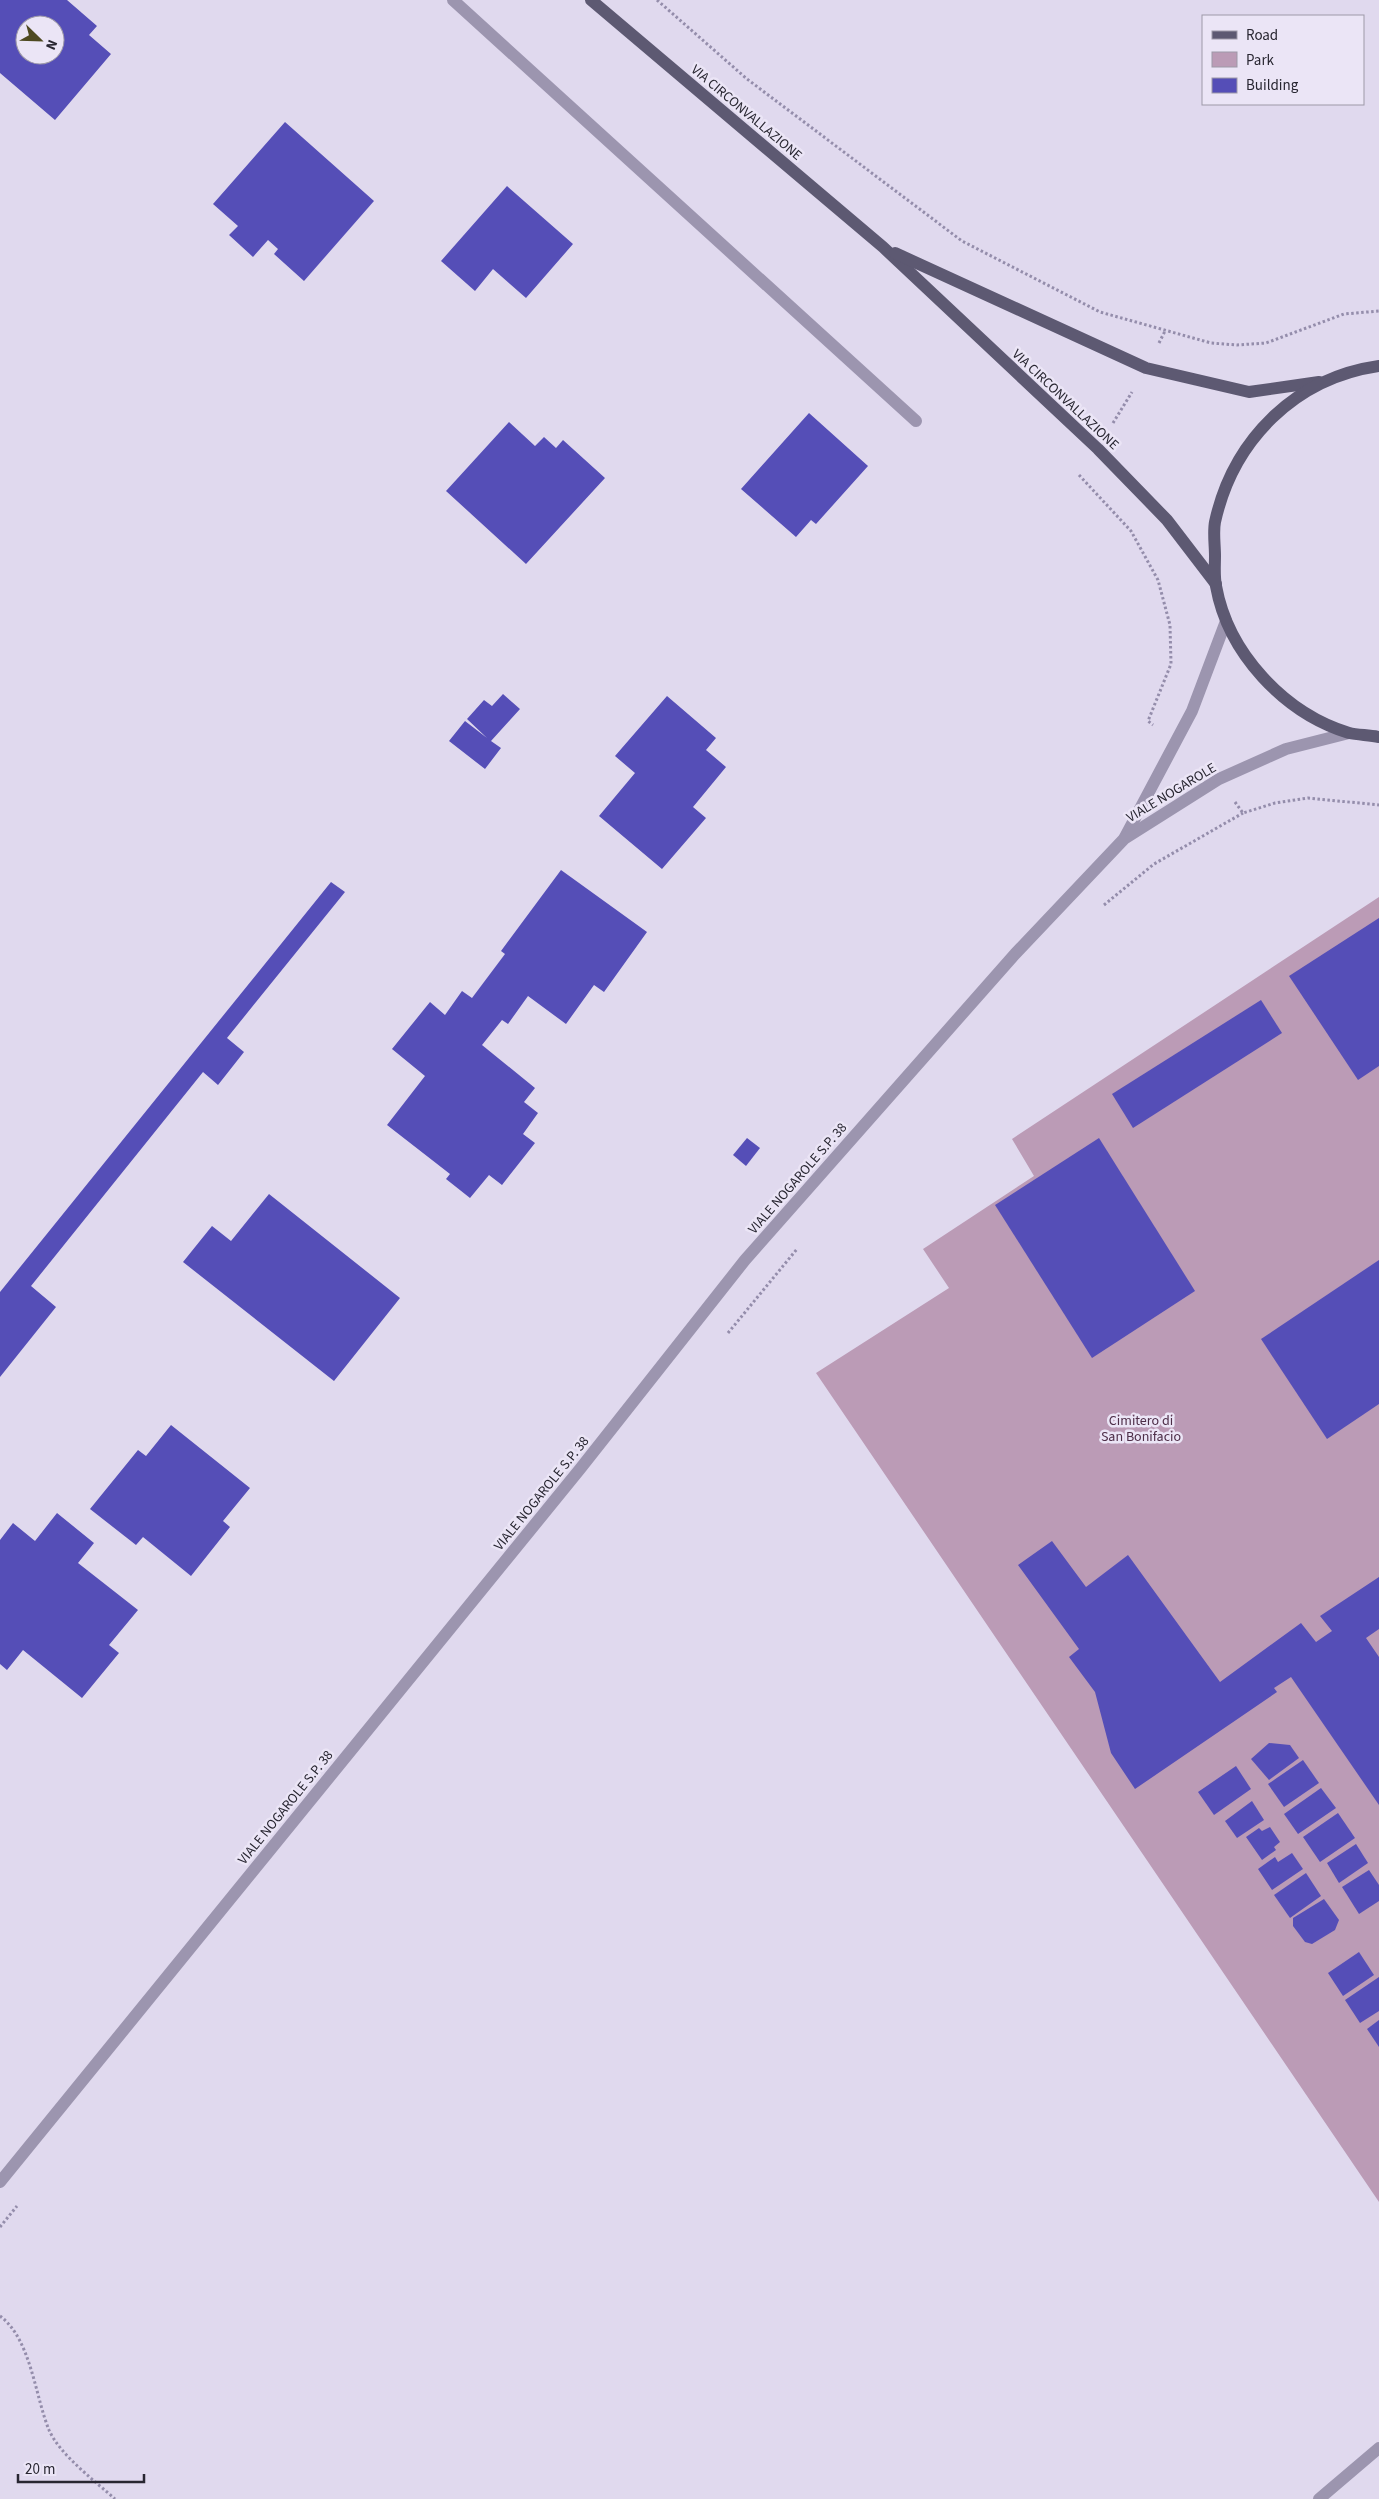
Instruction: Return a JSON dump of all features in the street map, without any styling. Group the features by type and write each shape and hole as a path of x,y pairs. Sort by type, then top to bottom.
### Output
{"main road":[{"name":"VIA CIRCONVALLAZIONE","path":"591,0 884,247 1098,449 1167,520 1216,584"},
{"name":"VIA CIRCONVALLAZIONE","path":"884,247 1146,368 1249,392 1321,382"},
{"path":"1379,366 1358,369 1321,382 1271,417 1234,466 1215,523 1216,584 1226,621 1255,670 1297,709 1349,732 1379,737"}],"street":[{"path":"453,0 916,421"},
{"name":"VIALE NOGAROLE","path":"1124,839 1192,710 1226,621"},
{"name":"VIALE NOGAROLE","path":"1124,839 1219,779 1286,749 1349,732"},
{"name":"VIALE NOGAROLE S.P. 38","path":"0,2182 580,1469 745,1260 1014,954 1124,839"},
{"path":"1319,2499 1379,2448"}],"path":[{"path":"656,0 747,79 962,241 1100,312 1211,343 1237,345 1266,343 1344,314 1379,311"},
{"path":"1164,331 1146,368 1098,449 1077,473 1131,531 1158,580 1170,625 1171,664 1148,721 1177,740"},
{"path":"1219,779 1243,813"},
{"path":"1102,907 1154,864 1243,813 1275,803 1308,798 1379,805"},
{"path":"726,1335 801,1244"},
{"path":"0,2227 19,2205"},
{"path":"0,2316 14,2332 24,2352 50,2431 62,2449 115,2499"}],"green space":[{"name":"Cimitero di San Bonifacio","path":"1379,897 1379,2202 816,1373 949,1288 923,1249 1034,1176 1012,1139"}],"building":[{"path":"0,0 67,0 97,26 89,35 111,54 55,120 0,73"},
{"path":"285,122 374,201 304,281 274,254 278,249 268,240 253,257 229,235 238,226 213,204"},
{"path":"507,186 573,244 526,298 493,269 475,291 441,261"},
{"path":"809,413 868,466 816,524 811,520 796,537 741,489"},
{"path":"509,422 535,446 544,437 556,448 563,440 605,478 526,564 446,491"},
{"path":"503,694 520,709 491,741 501,748 485,769 449,741 465,721 487,738 467,719 484,700 492,706"},
{"path":"667,696 716,738 706,750 726,767 693,807 706,818 662,869 599,816 635,773 615,756"},
{"path":"561,870 647,932 604,992 594,985 566,1024 528,996 508,1024 502,1020 482,1045 535,1088 524,1102 538,1113 523,1134 535,1143 502,1185 489,1175 470,1198 446,1179 450,1174 387,1125 425,1076 392,1049 430,1002 445,1015 462,991 472,998 505,954 501,951"},
{"path":"331,882 345,892 227,1038 244,1052 218,1085 203,1072 31,1286 56,1307 0,1377 0,1292"},
{"path":"1379,918 1379,1066 1358,1080 1289,976"},
{"path":"1261,1000 1282,1033 1133,1128 1112,1094"},
{"path":"747,1138 760,1148 746,1166 733,1155"},
{"path":"1099,1138 1195,1291 1092,1358 995,1205"},
{"path":"269,1194 400,1298 334,1381 183,1262 212,1226 231,1241"},
{"path":"1379,1260 1379,1404 1327,1439 1261,1339"},
{"path":"171,1425 250,1488 223,1521 230,1527 191,1576 143,1537 136,1545 90,1509 138,1450 146,1456"},
{"path":"57,1513 94,1543 78,1563 138,1610 109,1645 119,1653 82,1698 23,1650 7,1670 0,1664 0,1540 13,1523 35,1541"},
{"path":"1052,1541 1086,1587 1128,1555 1220,1682 1301,1623 1316,1642 1332,1631 1320,1616 1379,1577 1379,1629 1366,1638 1379,1657 1379,1805 1291,1677 1274,1688 1277,1692 1135,1789 1111,1753 1095,1692 1069,1657 1079,1649 1018,1565"},
{"path":"1269,1743 1290,1745 1299,1758 1269,1780 1251,1759"},
{"path":"1303,1760 1319,1783 1284,1807 1268,1784"},
{"path":"1236,1766 1251,1789 1214,1815 1198,1792"},
{"path":"1321,1788 1336,1808 1298,1834 1284,1814"},
{"path":"1252,1801 1264,1820 1237,1838 1225,1821"},
{"path":"1338,1813 1355,1838 1320,1862 1303,1837"},
{"path":"1270,1827 1280,1842 1274,1847 1276,1850 1262,1860 1246,1837 1259,1828 1262,1831"},
{"path":"1356,1844 1368,1863 1339,1883 1327,1863"},
{"path":"1292,1853 1303,1869 1272,1890 1258,1869 1275,1857 1278,1862"},
{"path":"1369,1870 1379,1885 1379,1901 1359,1914 1342,1887"},
{"path":"1306,1873 1321,1896 1290,1918 1274,1895"},
{"path":"1324,1899 1339,1920 1335,1930 1312,1944 1305,1942 1293,1926 1293,1918"},
{"path":"1359,1952 1374,1975 1343,1996 1328,1973"},
{"path":"1379,1977 1379,2011 1360,2023 1345,2000"},
{"path":"1379,2020 1379,2047 1367,2029"}]}
